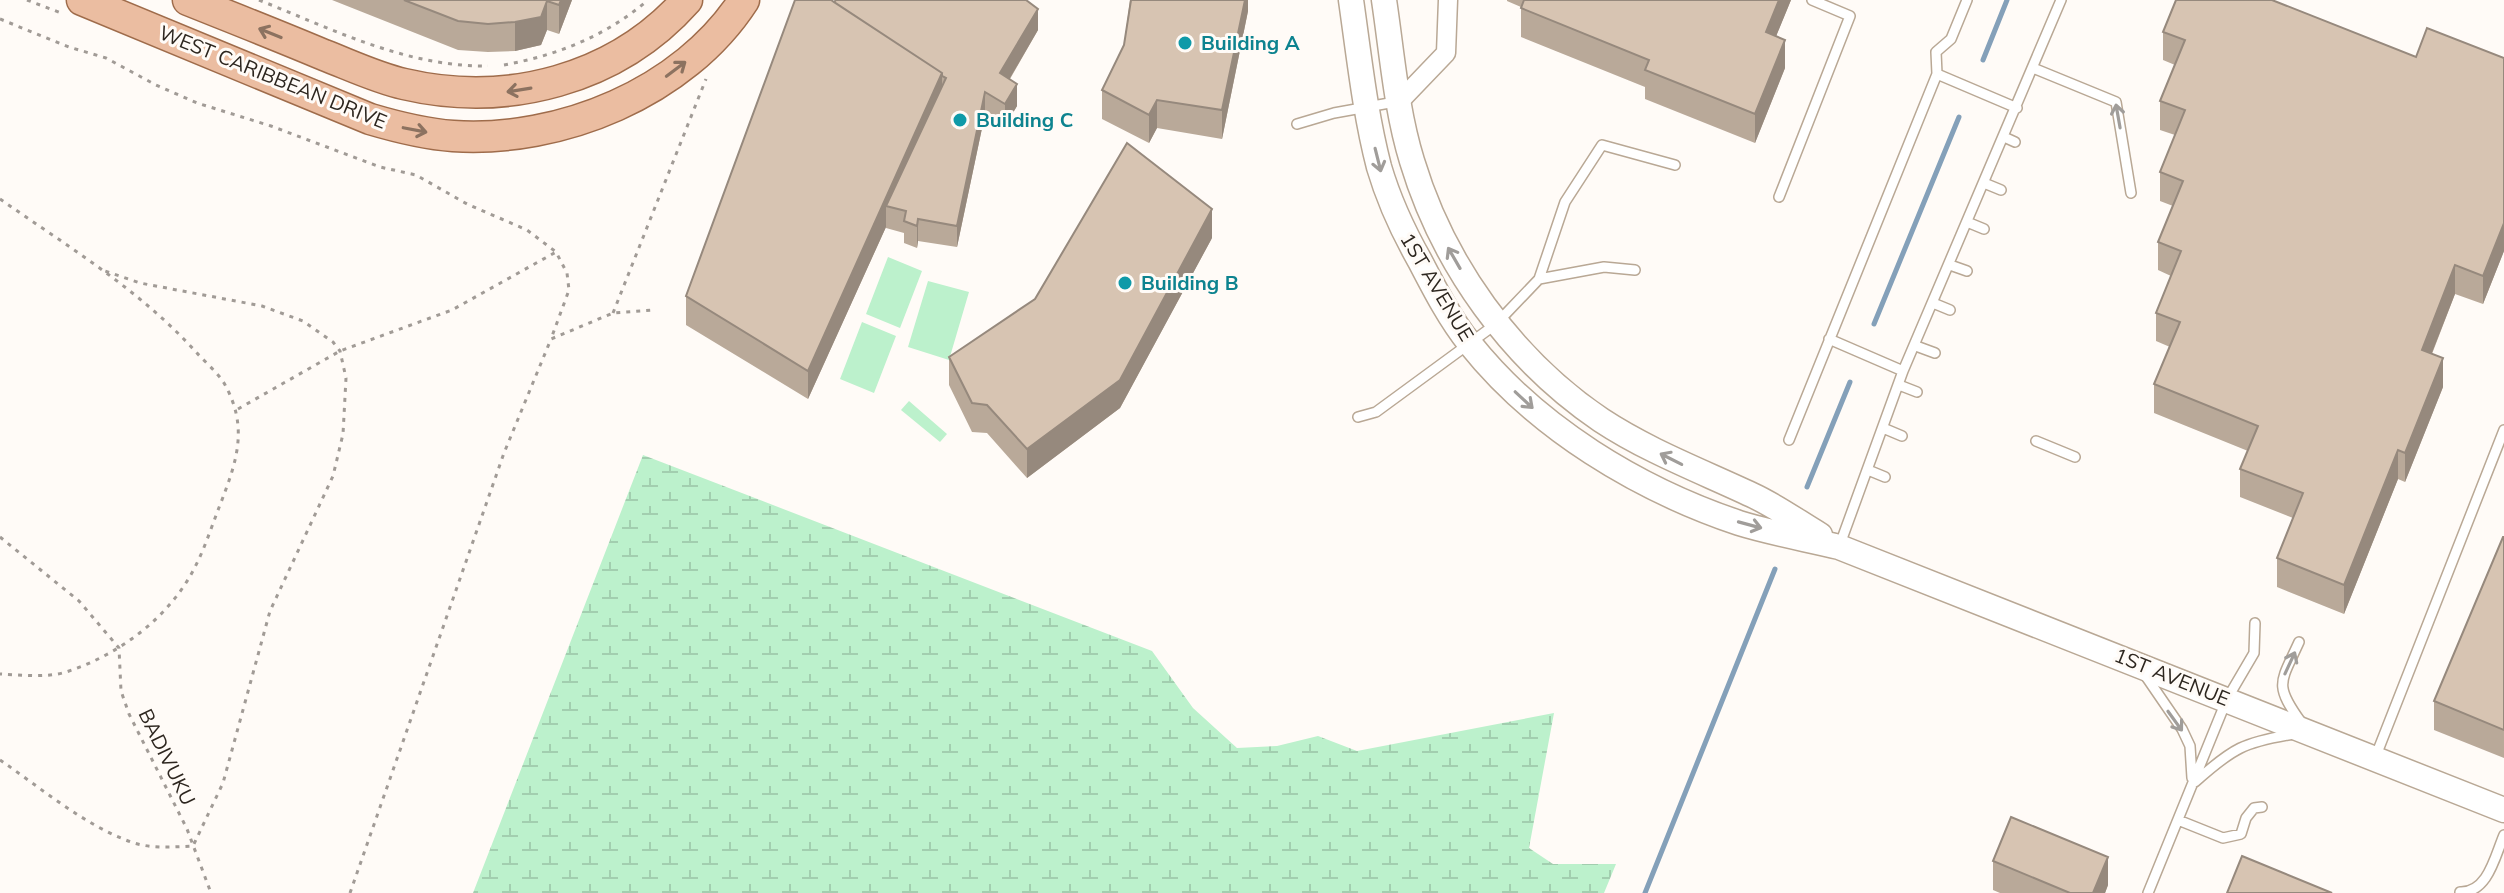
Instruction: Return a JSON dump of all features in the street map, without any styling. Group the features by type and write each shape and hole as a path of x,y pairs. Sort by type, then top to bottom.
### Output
{"main road":[{"name":"WEST CARIBBEAN DRIVE","path":"82,0 370,119 413,131 453,136 494,136 574,122 648,89 680,67 711,39 744,0"},
{"name":"WEST CARIBBEAN DRIVE","path":"188,0 400,83 438,91 479,93 517,91 559,82 594,68 660,29 687,0"}],"street":[{"name":"1ST AVENUE","path":"1351,0 1379,167 1398,220 1440,299 1470,344 1540,414 1585,448 1688,503 1741,523 1839,547 2504,810"},
{"name":"1ST AVENUE","path":"1384,0 1399,102 1411,158 1428,208 1468,282 1496,324 1562,391 1601,420 1701,473 1755,496 1839,547"},
{"path":"1399,102 1446,53 1448,0"}],"lane":[{"path":"1779,197 1850,16 1833,4 1812,0"},
{"path":"1789,440 1937,74 1936,52 1951,39 1967,0"},
{"path":"1839,547 1903,371 2061,0"},
{"path":"2033,68 2116,102 2131,193"},
{"path":"1937,74 2017,108"},
{"path":"1297,124 1334,113 1399,102"},
{"path":"2004,137 2015,142"},
{"path":"1358,417 1376,412 1470,344 1496,324 1539,279 1565,202 1602,145 1675,165"},
{"path":"1984,183 2001,190"},
{"path":"1967,222 1984,229"},
{"path":"1950,265 1967,271"},
{"path":"1539,279 1604,267 1635,270"},
{"path":"1933,303 1950,310"},
{"path":"1829,339 1903,371"},
{"path":"1916,346 1935,353"},
{"path":"1899,385 1917,392"},
{"path":"1883,428 1902,436"},
{"path":"2375,758 2504,430"},
{"path":"2036,441 2075,457"},
{"path":"1868,470 1885,477"},
{"path":"2148,893 2227,699 2254,653 2255,623"},
{"path":"2192,786 2219,761 2253,741 2308,732 2284,700 2282,680 2299,642"},
{"path":"2138,663 2190,746 2192,786"},
{"path":"2178,820 2223,838 2241,834 2246,818 2254,808 2262,807"},
{"path":"2460,892 2471,892 2483,883 2504,835"}],"path":[{"path":"259,0 409,57 436,63 498,66 563,50 599,35 648,0"},
{"path":"0,19 69,47 106,58 197,103 271,126 380,167 416,175 467,204 527,230 556,252 567,273 569,290 504,453 350,893"},
{"path":"613,313 708,76"},
{"path":"0,199 102,270 181,335 223,381 237,409 240,430 234,467 196,566 176,599 159,617 119,648 65,672 39,676 0,674"},
{"path":"237,409 340,351 452,310 556,252"},
{"path":"0,760 91,821 131,842 155,847 193,846 223,783 270,611 333,476 343,434 346,378 340,351 333,342 303,321 262,306 140,283 102,270"},
{"path":"551,339 613,313 653,310"},
{"path":"0,537 79,601 119,648"},
{"name":"BADIVUKU","path":"119,648 121,691 129,714 187,829 211,893"}],"green space":[{"path":"888,257 922,271 900,328 866,314"},
{"path":"928,281 969,292 949,360 908,347"},
{"path":"862,322 896,336 874,393 840,379"},
{"path":"909,401 947,434 940,442 901,410"},
{"path":"643,455 1152,651 1193,708 1237,748 1277,746 1318,736 1357,751 1554,713 1529,848 1553,864 1616,864 1604,893 473,893"}],"building":[{"path":"404,0 561,0 559,5 547,1 541,17 488,24 458,21"},
{"path":"795,0 831,0 942,73 808,371 686,296"},
{"name":"Building C","path":"1026,0 1038,9 1000,73 1017,84 1005,104 985,92 957,226 918,219 917,226 904,221 906,211 886,206 946,78 834,2"},
{"name":"Building A","path":"1131,0 1245,0 1222,110 1157,100 1149,115 1102,90 1124,45"},
{"path":"1524,0 1779,0 1766,32 1785,40 1755,114 1645,70 1649,60 1521,8"},
{"path":"2176,0 2272,0 2416,57 2427,28 2504,58 2504,223 2483,276 2455,265 2422,350 2443,358 2405,453 2398,450 2344,585 2277,558 2303,493 2240,469 2258,426 2154,384 2180,322 2156,313 2181,251 2158,242 2183,181 2160,172 2185,110 2160,101 2185,40 2163,32"},
{"name":"Building B","path":"1127,143 1212,209 1120,380 1027,449 987,405 972,403 949,357 1035,299"},
{"path":"2504,537 2504,730 2434,701"},
{"path":"2011,817 2108,857 2093,893 2070,893 1993,861"},
{"path":"2242,856 2332,893 2227,893"}],"waterway":[{"path":"1983,60 2007,0"},
{"path":"1874,324 1959,117"},
{"path":"1807,487 1850,382"},
{"path":"1645,893 1775,569"}],"place":[{"name":"Building A","path":"1185,43"},
{"name":"Building C","path":"960,120"},
{"name":"Building B","path":"1125,283"}]}
